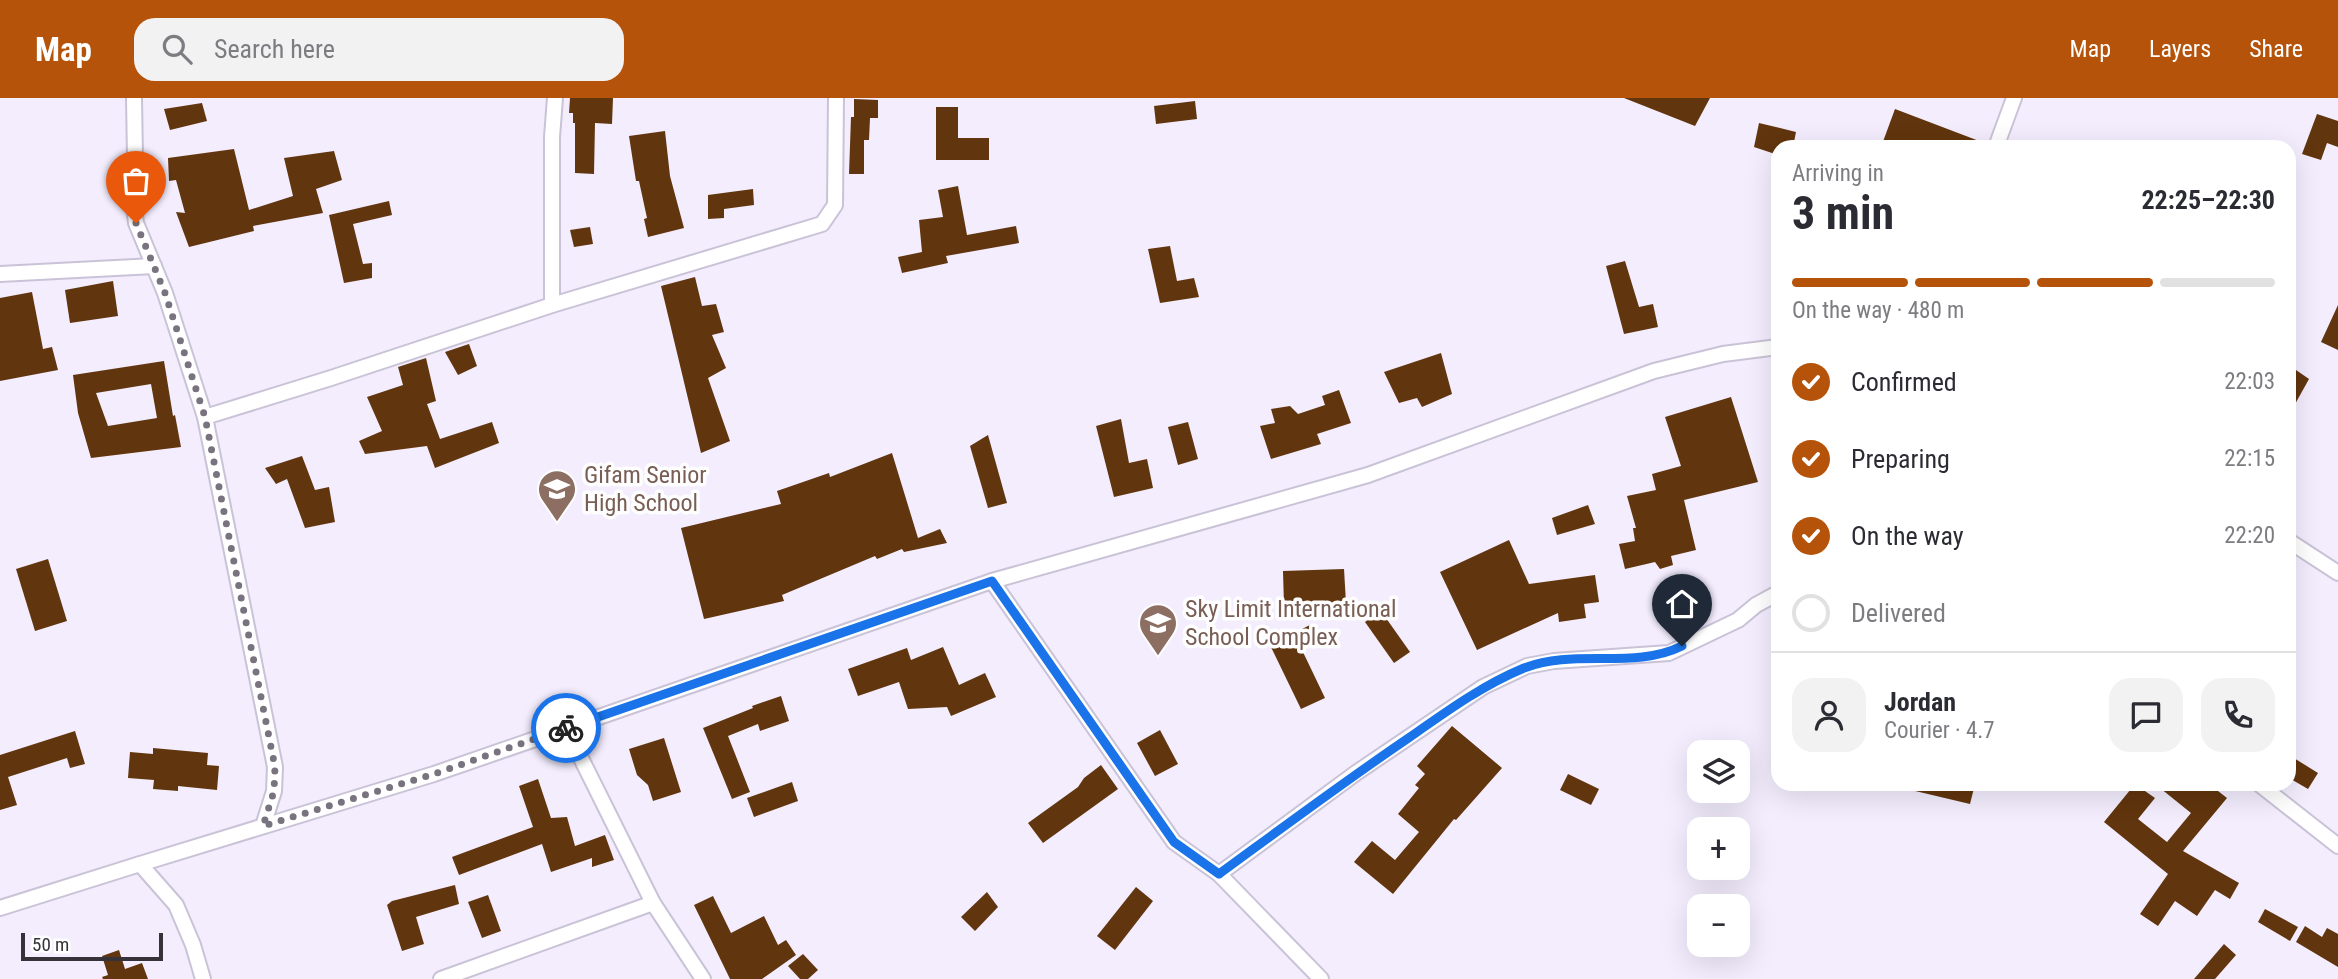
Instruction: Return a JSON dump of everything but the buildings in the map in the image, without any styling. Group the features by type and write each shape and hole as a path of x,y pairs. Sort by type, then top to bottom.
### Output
{"street":[{"path":"134,98 133,199 136,223 155,265 205,417 275,767 274,791 263,826"},
{"path":"552,305 552,137 555,98"},
{"path":"205,417 552,305 822,224 835,205 836,98"},
{"path":"1999,140 2014,98"},
{"path":"0,274 155,265"},
{"path":"0,908 434,774 992,581 1368,475 1654,372 1723,354 1771,348"},
{"path":"2296,545 2336,566"},
{"path":"992,581 1174,842 1219,874 1321,979"},
{"path":"1219,874 1356,773 1483,687 1527,666 1554,661 1669,653 1738,620 1771,597"},
{"path":"566,729 653,904 703,979"},
{"path":"2268,791 2338,846"},
{"path":"140,864 176,905 193,945 203,979"},
{"path":"441,979 653,904"}],"way so far":[{"path":"136,223 165,293 205,417 275,767 274,791 263,826 434,774 566,728"}],"place":[{"name":"Gifam Senior High School","path":"557,523"},
{"name":"Sky Limit International School Complex","path":"1158,657"}],"route":[{"path":"566,728 992,581 1174,842 1219,874 1356,773 1483,687 1527,666 1554,661 1661,655 1682,646"}]}
